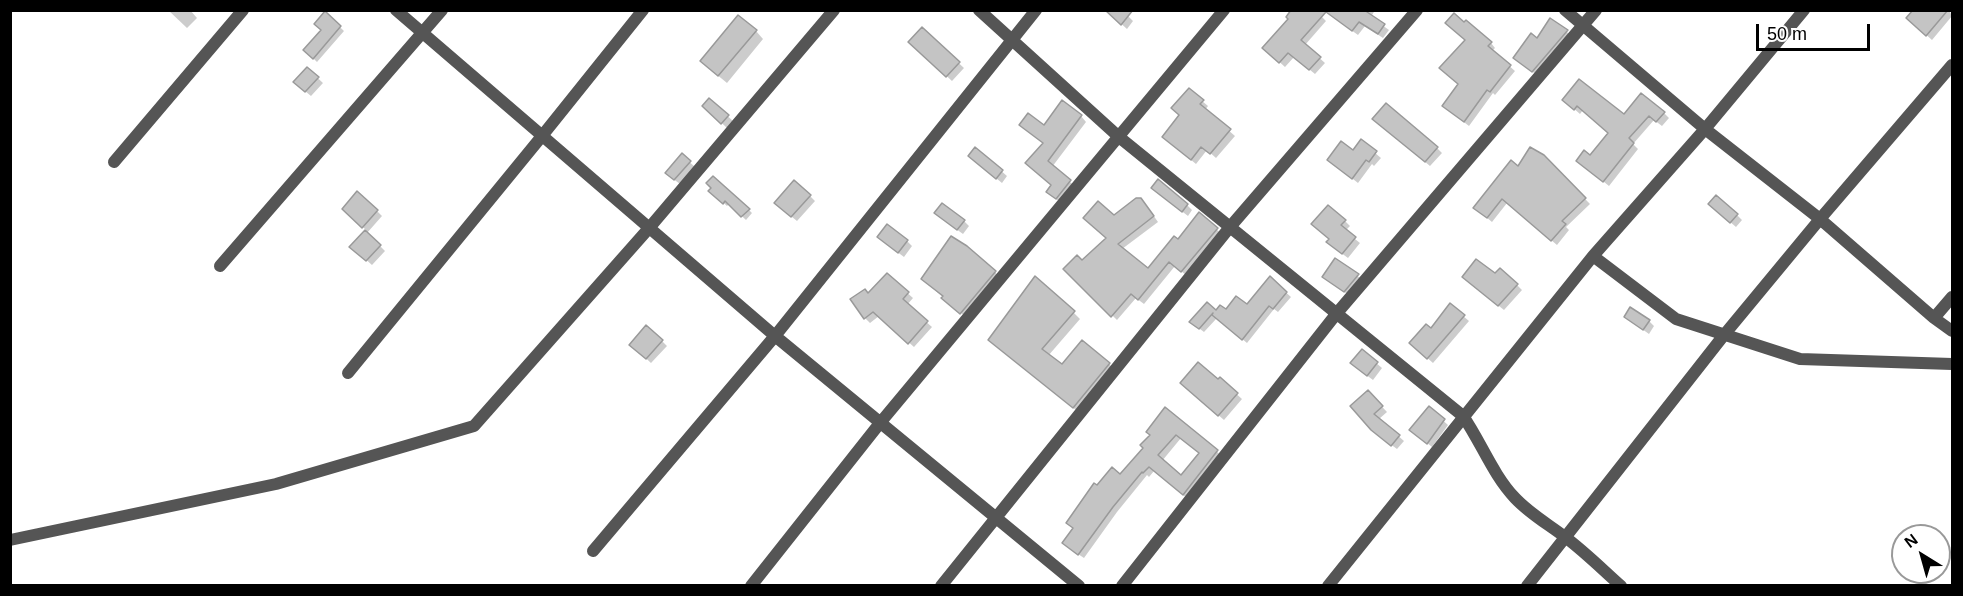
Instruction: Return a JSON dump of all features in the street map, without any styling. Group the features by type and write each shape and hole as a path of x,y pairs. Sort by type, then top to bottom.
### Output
{"street":[{"path":"114,162 243,10"},
{"path":"396,10 775,336 1079,585"},
{"path":"220,266 442,10"},
{"path":"348,373 644,10"},
{"path":"10,540 276,484 474,426 650,227 834,10"},
{"path":"979,10 1119,136 1463,416 1477,437 1493,469 1513,497 1537,518 1565,537 1621,585"},
{"path":"593,551 775,336 1036,10"},
{"path":"751,585 880,423 1224,10"},
{"path":"941,585 1230,227 1417,10"},
{"path":"1565,10 1706,129 1820,219 1934,318 1953,331"},
{"path":"1122,585 1337,313 1596,10"},
{"path":"1328,585 1593,256 1706,129 1804,10"},
{"path":"1527,585 1724,335 1820,219 1953,65"},
{"path":"1593,256 1676,320 1800,359 1953,364"},
{"path":"1934,318 1953,297"}],"building":[{"path":"1105,10 1133,10 1121,25"},
{"path":"1291,10 1368,10 1367,12 1385,24 1378,34 1359,22 1352,31 1326,12 1301,40 1321,57 1309,70 1288,53 1279,63 1262,48 1288,19 1286,17"},
{"path":"1913,10 1948,10 1926,36 1906,18"},
{"path":"325,11 341,26 313,59 303,50 321,30 314,24"},
{"path":"1454,13 1492,42 1488,46 1511,65 1490,92 1487,90 1464,122 1442,106 1458,84 1439,68 1465,40 1445,23"},
{"path":"738,15 757,30 718,76 700,61"},
{"path":"1550,18 1568,30 1532,72 1513,58 1531,33 1537,38"},
{"path":"922,27 960,62 946,77 908,42"},
{"path":"307,67 319,77 305,92 293,82"},
{"path":"1579,79 1624,114 1641,93 1665,112 1656,122 1649,116 1629,138 1634,143 1603,182 1576,161 1584,150 1590,155 1608,133 1577,106 1574,110 1562,100"},
{"path":"1189,88 1204,100 1200,104 1231,129 1210,154 1201,147 1191,160 1162,137 1179,115 1171,108"},
{"path":"709,98 729,115 721,124 702,106"},
{"path":"1062,100 1082,115 1048,161 1071,180 1056,199 1046,192 1051,185 1025,163 1043,143 1019,125 1028,113 1044,125"},
{"path":"1386,103 1438,147 1425,162 1372,119"},
{"path":"1361,139 1377,151 1369,162 1366,160 1352,179 1327,160 1341,141 1353,150"},
{"path":"975,147 1003,170 996,179 968,156"},
{"path":"1530,147 1544,155 1586,198 1562,221 1566,224 1551,241 1502,199 1487,218 1473,208 1511,160 1518,166"},
{"path":"682,153 691,161 674,180 665,173"},
{"path":"713,176 750,209 741,217 725,201 723,204 708,191 711,188 706,183"},
{"path":"1158,179 1188,204 1182,212 1151,188"},
{"path":"794,180 811,195 791,217 774,203"},
{"path":"357,191 378,210 362,228 342,209"},
{"path":"1716,195 1738,214 1730,223 1708,204"},
{"path":"1136,198 1141,198 1154,216 1118,244 1148,268 1174,236 1178,239 1199,212 1218,228 1181,272 1169,262 1138,300 1131,294 1111,317 1063,269 1077,255 1082,260 1106,238 1083,218 1098,201 1114,215"},
{"path":"942,203 965,220 957,230 934,213"},
{"path":"1328,205 1346,220 1341,225 1356,237 1342,254 1326,242 1329,239 1311,224"},
{"path":"887,224 908,240 898,253 877,237"},
{"path":"365,230 381,245 366,261 349,247"},
{"path":"951,236 967,246 996,271 960,314 941,298 943,296 921,279"},
{"path":"1335,258 1359,274 1344,292 1322,277"},
{"path":"1476,259 1495,273 1500,268 1518,284 1498,306 1462,277"},
{"path":"887,273 909,292 903,299 928,321 908,344 873,312 864,319 850,299 865,289 868,293"},
{"path":"1035,276 1075,311 1042,349 1062,364 1082,340 1110,363 1073,408 988,340"},
{"path":"1270,276 1287,292 1273,309 1269,306 1242,340 1212,315 1213,313 1199,329 1189,322 1207,302 1216,310 1220,305 1226,309 1236,296 1247,304"},
{"path":"1450,303 1465,315 1427,359 1409,343 1426,324 1431,328"},
{"path":"1630,307 1650,320 1643,330 1624,317"},
{"path":"646,325 663,340 646,359 629,345"},
{"path":"1362,349 1378,362 1367,376 1350,363"},
{"path":"1198,362 1238,393 1218,416 1180,383"},
{"path":"1368,390 1383,406 1374,414 1400,435 1391,446 1371,430 1350,406"},
{"path":"1429,406 1445,419 1427,444 1409,430"},
{"path":"1165,407 1218,450 1183,495 1149,467 1142,472 1078,555 1062,543 1073,528 1066,523 1094,483 1097,485 1112,467 1120,474 1143,448 1140,445 1150,435 1146,432","holes":["1176,435 1199,453 1181,475 1158,455"]}]}
